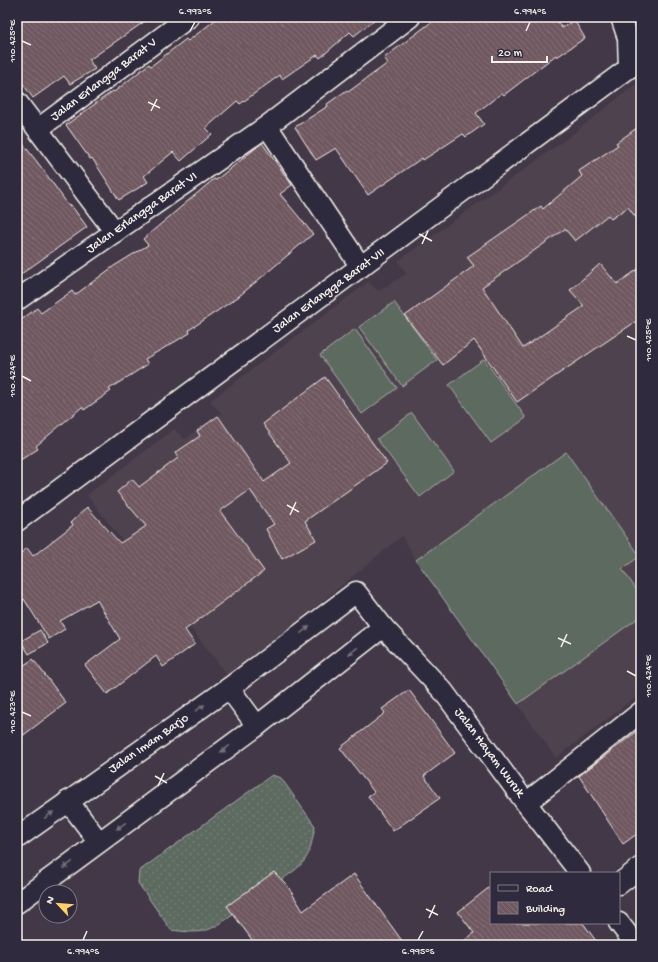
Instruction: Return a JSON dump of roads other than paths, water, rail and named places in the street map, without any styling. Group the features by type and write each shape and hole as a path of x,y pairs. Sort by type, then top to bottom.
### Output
{"street":[{"name":"Jalan Erlangga Barat V","path":"38,129 189,17"},
{"name":"Jalan Erlangga Barat VI","path":"17,300 267,126 410,17"},
{"path":"621,17 635,63"},
{"name":"Jalan Erlangga Barat VII","path":"17,521 635,63"},
{"path":"17,102 115,232"},
{"path":"267,126 361,267"},
{"name":"Jalan Hayam Wuruk","path":"356,592 384,627 443,691 526,803 641,712"},
{"name":"Jalan Imam Barjo","path":"17,838 229,688 356,592"},
{"path":"17,903 257,726 384,627"},
{"path":"229,688 257,726"},
{"path":"68,801 99,842"},
{"path":"526,803 579,872"},
{"path":"620,883 641,867"},
{"path":"620,924 636,945"}]}
